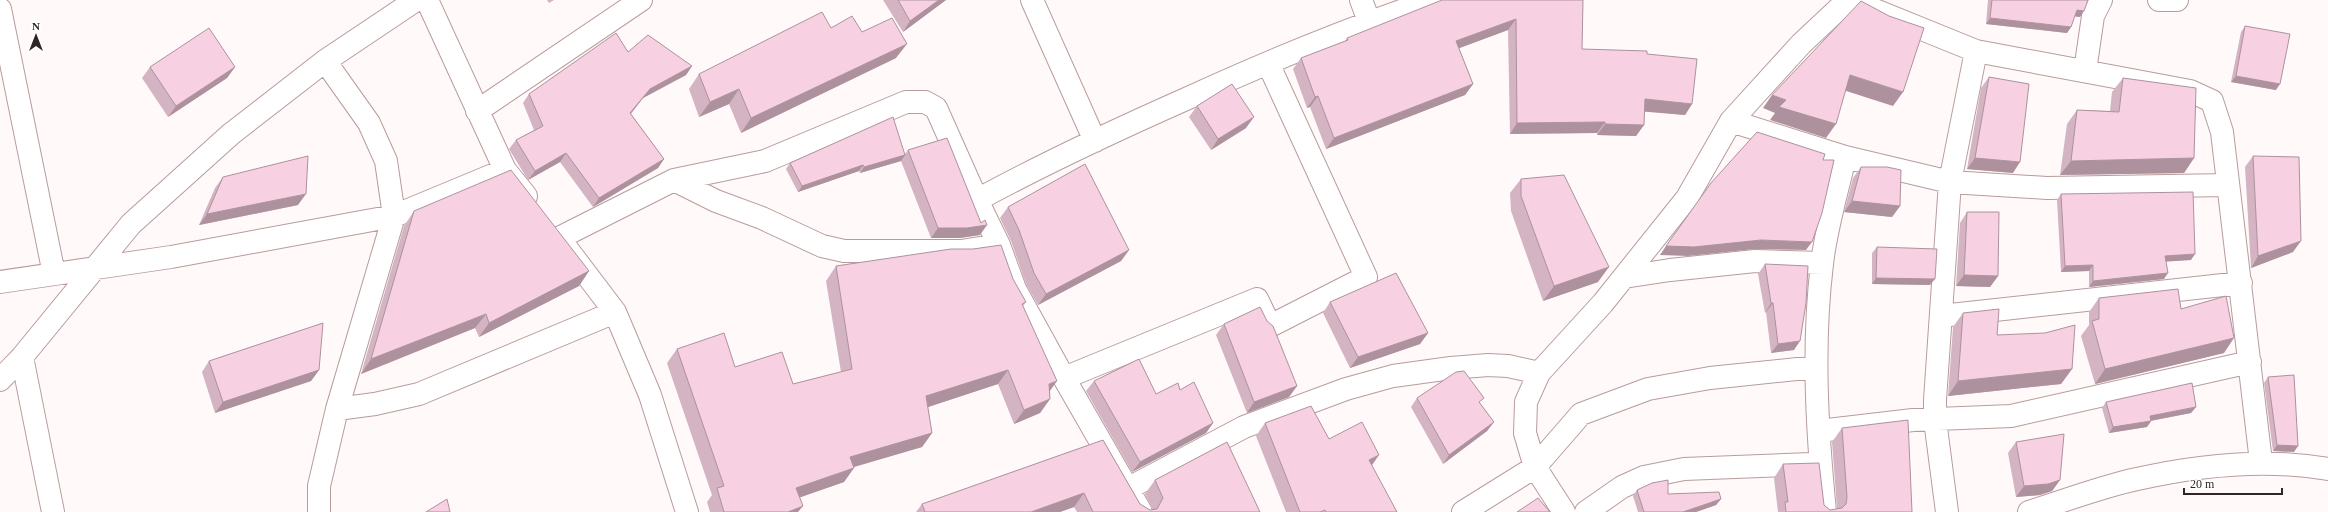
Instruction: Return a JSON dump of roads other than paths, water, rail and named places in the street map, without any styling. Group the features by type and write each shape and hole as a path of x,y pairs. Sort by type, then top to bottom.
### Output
{"street":[{"path":"0,380 22,357 98,267 131,224 231,134 325,61 416,0"},
{"path":"427,0 477,112 505,170 615,312 650,395 687,512"},
{"path":"477,112 641,0"},
{"path":"1032,0 1095,141"},
{"path":"1361,0 1369,21"},
{"path":"977,200 1095,141 1268,63 1369,21 1433,0"},
{"path":"1564,512 1535,467 1525,433 1526,402 1539,373 1603,303 1687,198 1732,121 1801,44 1849,0 1976,51 2190,91 2212,101 2222,132 2261,462"},
{"path":"2085,71 2093,16 2101,0"},
{"path":"2159,0 2177,0"},
{"path":"0,9 54,274"},
{"path":"1947,512 1935,420 1941,316 1950,182 1976,51"},
{"path":"319,512 320,486 336,409 394,216 386,161 369,123 325,61"},
{"path":"1064,378 1257,299 1270,326 1366,277 1268,63"},
{"path":"559,238 674,180 765,161 906,102 925,102 936,108 999,245 1015,289 1141,512"},
{"path":"1732,121 1845,157 1950,182 2047,188 2228,185"},
{"path":"1826,512 1821,464 1816,367 1822,263 1845,157"},
{"path":"0,282 171,257 394,216 505,170"},
{"path":"674,180 716,201 762,218 822,246 844,251 961,251 999,245"},
{"path":"1624,277 1755,260 1822,263"},
{"path":"1941,316 2241,283"},
{"path":"336,409 375,404 419,394 615,312"},
{"path":"22,357 53,512"},
{"path":"1819,431 1913,420 2011,416 2250,362"},
{"path":"1127,489 1244,427 1346,389 1393,376 1451,368 1488,365 1508,366 1539,373"},
{"path":"1463,512 1535,467 1581,414 1648,389 1710,378 1816,367"},
{"path":"2029,512 2136,479 2203,468 2261,462 2327,468"},
{"path":"1586,512 1622,486 1644,477 1658,474 1684,469 1821,464"}]}
